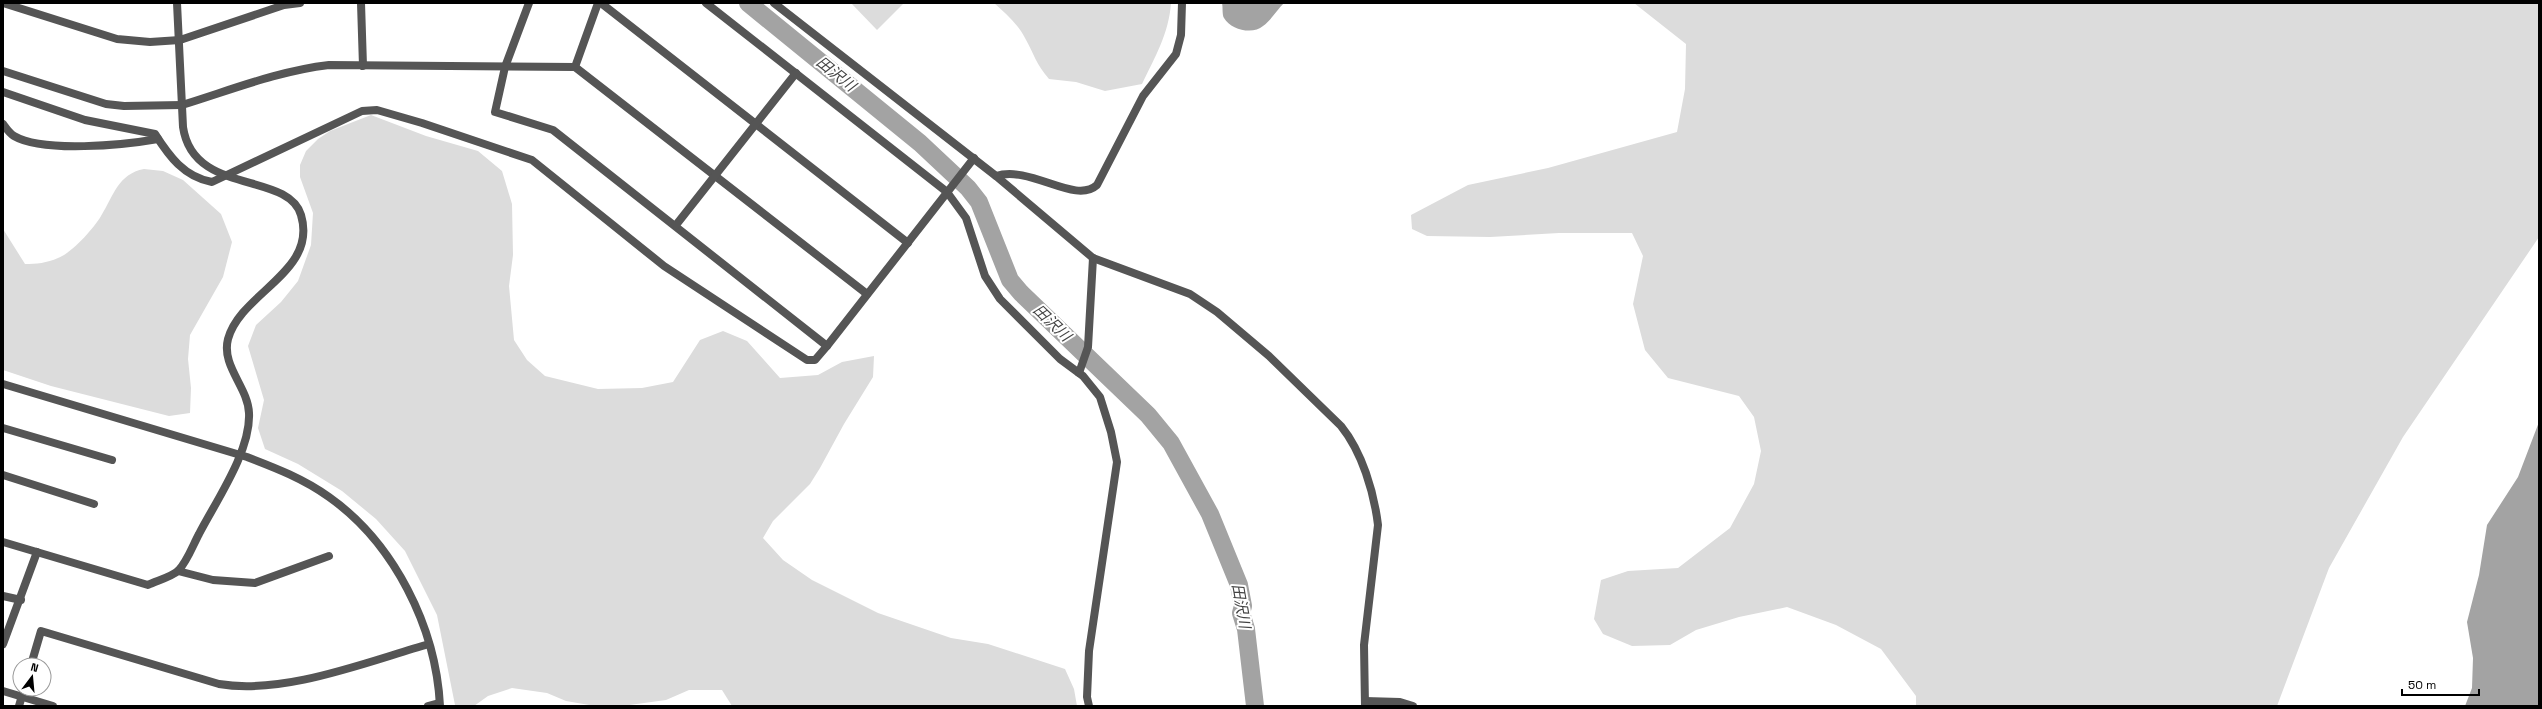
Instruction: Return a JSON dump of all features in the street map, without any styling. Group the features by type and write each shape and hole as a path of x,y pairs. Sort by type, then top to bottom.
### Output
{"street":[{"path":"3,3 117,39 150,42 180,40 278,7 300,3"},
{"path":"3,542 148,585 178,571 240,455 248,427 249,413 246,394 233,373 228,353 228,340 234,327 249,306 282,277 297,254 303,223 296,205 287,198 275,192 210,168 190,151 185,140 177,3"},
{"path":"361,3 363,66"},
{"path":"526,3 505,67 495,112 553,130 676,225 827,346"},
{"path":"575,67 599,3 908,243"},
{"path":"706,3 947,192 966,218 985,276 1000,298 1056,354 1080,373 1100,397 1112,432 1117,462 1089,651 1087,697 1089,706"},
{"path":"774,3 974,158 1093,258 1190,294 1217,312 1269,356 1351,438 1364,471 1376,510 1378,525 1364,645 1365,703 1400,702 1412,706"},
{"path":"996,176 1004,173 1026,174 1078,192 1092,190 1097,185 1143,96 1176,54 1181,35 1182,3"},
{"path":"3,71 106,104 124,106 182,105 296,69 329,65 575,67 716,175 867,294"},
{"path":"676,225 796,73"},
{"path":"3,92 85,120 155,134 172,159 184,171 197,178 212,182 337,120 362,110 377,110 532,160 664,266 807,360 815,360 827,346 974,158"},
{"path":"3,124 12,135 26,141 55,146 158,139"},
{"path":"1080,373 1084,365 1088,347 1093,258"},
{"path":"3,384 240,455 276,467 316,488 348,513 365,529 400,578 413,600 429,644 440,704 428,706"},
{"path":"3,428 112,460"},
{"path":"3,475 94,504"},
{"path":"3,644 21,600 37,552"},
{"path":"178,571 213,580 255,583 328,556"},
{"path":"3,596 21,600"},
{"path":"33,657 41,631 219,684 235,686 287,683 429,644"},
{"path":"32,697 53,706"}],"shaded area":[{"path":"851,3 904,3 877,30"},
{"path":"994,3 1171,3 1170,14 1164,35 1142,84 1105,91 1076,82 1049,79 1038,64 1019,28"},
{"path":"1222,3 1284,3 1263,26 1259,29 1248,31 1232,26 1227,22 1223,17"},
{"path":"1634,3 2539,3 2539,237 2403,437 2329,568 2277,706 1916,706 1916,696 1881,649 1836,625 1787,607 1739,617 1696,630 1670,645 1632,646 1603,634 1594,619 1601,580 1628,571 1678,568 1730,528 1754,484 1761,451 1754,417 1739,396 1668,378 1645,350 1633,304 1643,256 1632,233 1559,233 1490,237 1427,236 1412,229 1411,215 1468,185 1548,168 1677,132 1685,89 1686,44"},
{"path":"371,115 426,136 478,151 502,171 512,204 513,255 509,286 514,340 527,360 545,376 598,389 642,388 673,382 700,340 723,331 747,341 780,378 818,375 842,362 874,356 873,377 844,424 820,468 810,484 773,521 763,538 783,560 812,580 878,613 951,638 988,644 1065,669 1074,689 1077,706 732,706 722,690 689,690 666,700 622,706 595,706 566,701 547,693 512,688 488,696 474,706 455,705 437,615 405,551 376,519 342,491 298,464 265,449 258,428 264,400 248,346 256,325 281,302 298,281 311,245 313,213 300,177 300,165 306,151 318,139 330,131"},
{"path":"144,169 163,171 183,180 221,214 232,242 223,277 190,335 188,359 191,388 190,413 169,416 51,386 3,370 3,229 25,264 42,263 58,258 76,246 93,227 101,216 113,193 122,181 135,172"},
{"path":"2539,422 2539,706 2465,706 2472,688 2473,658 2467,622 2479,575 2487,525 2518,477"}],"waterway":[{"name":"田沢川","path":"748,3 920,143 968,188 979,202 1010,280 1021,293 1148,415 1171,443 1210,514 1239,585 1243,606 1241,613 1246,629 1255,706"}]}
